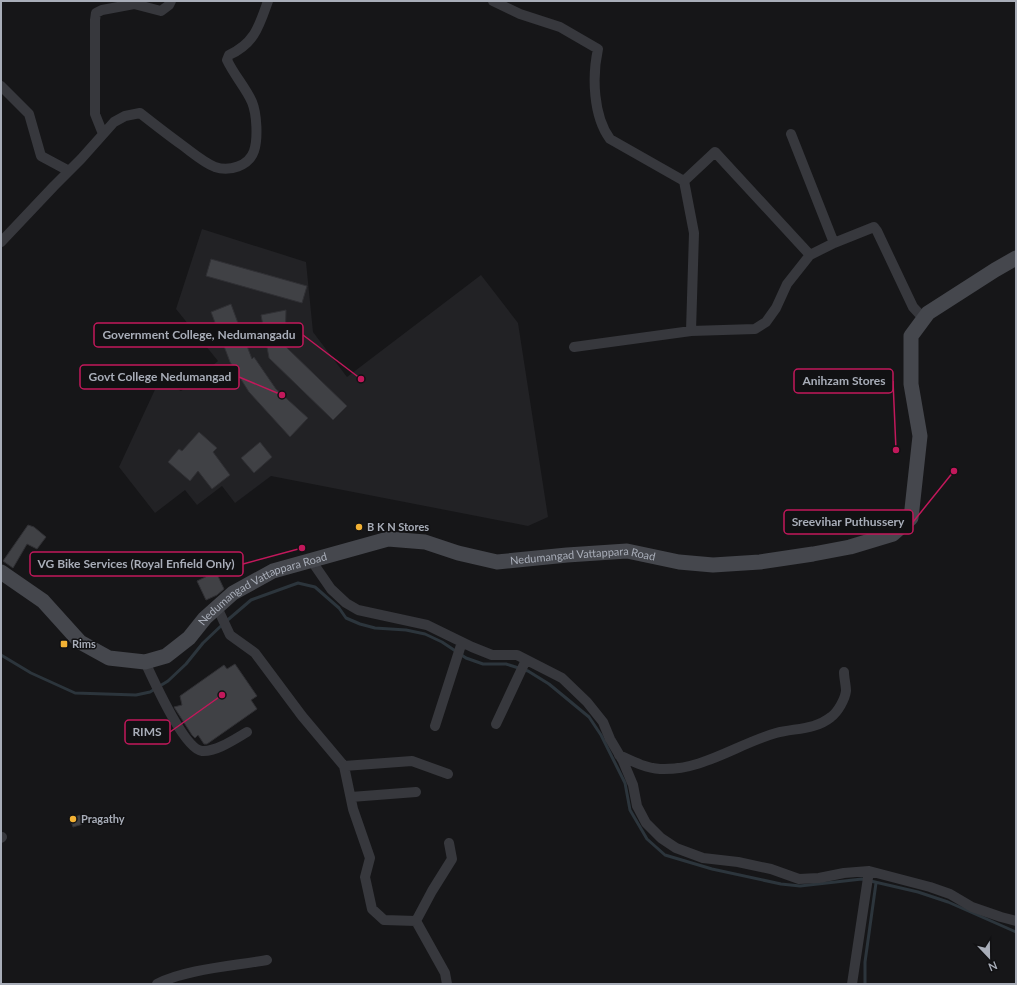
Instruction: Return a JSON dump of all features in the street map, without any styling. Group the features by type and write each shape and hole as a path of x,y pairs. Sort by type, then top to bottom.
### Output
{"main road":[{"name":"Nedumangad Vattappara Road","path":"1,572 43,601 80,642 109,658 145,662 166,656 188,638 205,618 233,593 272,571 388,538 425,542 458,554 497,562 627,551 679,562 713,565 760,562 813,554 850,547 893,534 911,518 920,436 911,384 911,336 928,313 994,270 1016,258"}],"street":[{"path":"103,134 95,114 94,20 96,13 102,10 134,4 161,11 169,5 171,1"},
{"path":"1,242 114,122 125,116 140,114 204,161 217,167 227,168 240,166 250,158 254,152 256,138 253,103 227,60 229,55 250,42 257,30 268,1"},
{"path":"493,1 520,14 560,27 598,49 596,61 596,95 599,117 605,132 615,142 684,181 694,234 690,331"},
{"path":"1,86 29,114 41,156 69,171"},
{"path":"791,134 834,243"},
{"path":"684,181 715,152 810,255"},
{"path":"574,347 690,331 755,329 766,322 776,308 787,284 810,255 834,243 874,227 877,230 914,307 924,319"},
{"path":"311,560 331,589 346,603 358,610 427,625 492,655 517,655 562,678 587,702 603,722 633,785 637,806 646,823 661,838 676,848 703,858 738,862 771,869 799,880 844,873 869,871 930,887 950,894 972,907 1016,921"},
{"path":"217,607 230,635 255,653 302,716 344,766 354,810 370,858 364,877 372,909 384,920 416,921"},
{"path":"435,726 462,642"},
{"path":"496,724 526,660"},
{"path":"145,662 163,699 189,743 200,751 211,750 247,732"},
{"path":"619,755 641,765 659,769 685,767 713,759 755,740 778,733 816,726 834,714 843,699 846,691 844,672"},
{"path":"344,766 412,761 448,774"},
{"path":"351,797 416,792"},
{"path":"416,921 432,891 452,859 449,843"},
{"path":"852,984 869,871"},
{"path":"416,921 445,973 447,984"},
{"path":"157,984 166,979 190,973 267,960"}],"shaded area":[{"path":"202,229 306,262 313,332 347,377 481,275 518,323 548,517 528,526 271,476 235,503 222,486 197,505 185,490 155,513 119,467 159,381 181,391 218,361 176,309"}],"building":[{"path":"211,259 307,286 302,303 206,276"},
{"path":"231,304 242,334 240,336 247,346 252,359 254,357 276,389 308,418 290,437 249,392 230,362 211,312"},
{"path":"286,310 285,346 347,406 333,420 269,358 261,315"},
{"path":"199,432 217,448 213,452 230,475 212,489 198,471 190,481 168,462 179,449 182,451"},
{"path":"260,442 272,457 254,473 241,458"},
{"path":"28,525 34,527 46,537 37,549 27,544 13,568 3,561"},
{"path":"216,572 224,589 217,595 206,600 197,581"},
{"path":"235,664 257,696 251,700 257,709 207,744 204,744 198,735 195,738 192,735 174,707 182,705 180,696 224,665 227,669"},
{"path":"80,815 83,824 73,827 70,819"}],"waterway":[{"path":"1,655 31,673 75,693 136,695 150,692 168,681 186,664 203,643 251,600 298,583 315,587 339,608 346,618 360,624 375,628 406,630 425,634 442,642 466,658 483,664 506,664 528,671 549,684 589,717 601,735 625,783 630,810 647,839 665,855 712,869 781,884 800,886 862,879 918,892 948,902 1016,932"},
{"path":"865,984 865,962 876,883"}],"place":[{"name":"Government College, Nedumangadu","path":"361,379"},
{"name":"Govt College Nedumangad","path":"282,395"},
{"name":"Anihzam Stores","path":"896,450"},
{"name":"Sreevihar Puthussery","path":"954,471"},
{"name":"B K N Stores","path":"359,527"},
{"name":"VG Bike Services (Royal Enfield Only)","path":"302,548"},
{"name":"Rims","path":"64,644"},
{"name":"RIMS","path":"222,695"},
{"name":"Pragathy","path":"73,819"}]}
